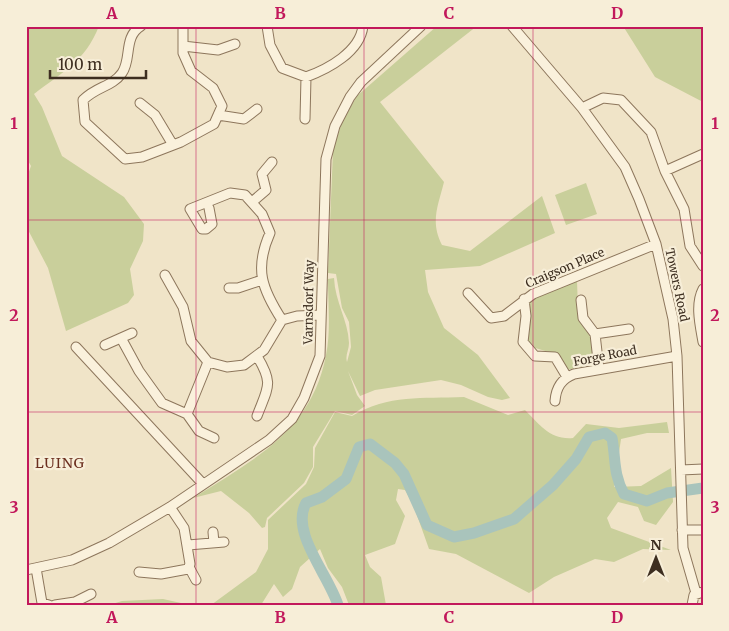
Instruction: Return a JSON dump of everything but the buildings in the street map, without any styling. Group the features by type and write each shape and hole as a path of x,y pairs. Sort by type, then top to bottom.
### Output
{"street":[{"path":"141,26 129,42 124,72 113,82 92,90 83,100 85,122 125,158 142,157 173,145 214,124 222,106 213,88 191,71 183,53 183,26"},
{"path":"267,26 270,45 282,68 306,77 337,62 362,37 363,26"},
{"name":"Varnsdorf Way","path":"26,570 72,560 109,543 170,507 269,440 292,419 304,398 320,356 326,159 335,126 350,97 361,82 421,26"},
{"name":"Towers Road","path":"512,26 582,108 625,168 640,199 656,244 673,319 684,555 699,592"},
{"path":"183,46 218,50 235,44"},
{"path":"305,118 306,77"},
{"path":"582,108 603,98 621,100 651,132 665,171 684,209 690,246 703,266"},
{"path":"140,103 155,115 173,145"},
{"path":"218,115 244,118 257,109"},
{"path":"665,171 703,154"},
{"path":"252,202 266,190 262,174 272,162"},
{"path":"210,208 212,224 206,230 199,227 190,209 230,193 245,195 262,214 270,233 262,250 262,280 266,296 282,320"},
{"name":"Craigson Place","path":"468,293 492,318 504,316 524,299 656,244"},
{"path":"165,275 183,307 191,341 208,362 227,366 244,365 264,350 282,320 297,316 321,315"},
{"path":"229,288 238,288 262,280"},
{"path":"703,289 700,294 699,313 703,342"},
{"path":"524,299 526,316 522,342 535,356 555,357 567,377"},
{"path":"581,300 583,318 595,334 599,369"},
{"path":"595,334 629,329"},
{"path":"105,345 132,333"},
{"path":"121,338 139,371 162,403 187,414 199,431 214,438"},
{"path":"76,347 203,484"},
{"path":"257,356 266,370 270,383 257,416"},
{"name":"Forge Road","path":"555,401 556,390 567,377 599,369 676,356"},
{"path":"187,414 208,362"},
{"path":"681,470 703,469"},
{"path":"170,507 184,528 188,545 189,567 196,580"},
{"path":"682,530 703,530"},
{"path":"213,532 214,543"},
{"path":"188,545 224,542"},
{"path":"139,572 161,574 183,572 189,567"},
{"path":"36,568 42,603 49,605"},
{"path":"692,605 692,598 699,592"},
{"path":"55,605 75,602 91,594"}],"green space":[{"path":"26,26 99,26 80,58 34,94 42,107 62,156 124,197 144,224 143,241 130,269 134,295 128,303 66,331 48,268 26,226 26,180 31,166 26,157"},
{"path":"437,26 477,26 380,102 444,182 436,214 436,229 442,245 470,251 542,196 555,233 480,266 425,270 428,292 444,328 478,355 510,398 502,400 488,397 461,385 441,380 375,390 360,396 348,371 357,395 365,406 352,415 335,411 313,447 313,467 304,483 267,518 265,527 262,528 249,513 221,491 193,498 258,456 277,441 294,424 308,404 319,381 328,346 328,279 334,278 348,335 347,362 351,347 349,322 342,308 336,274 328,273 333,150 342,122 357,96"},
{"path":"623,26 703,26 703,102 655,77"},
{"path":"586,183 597,214 566,225 555,195"},
{"path":"577,281 578,309 591,338 595,363 567,370 552,353 532,347 527,342 527,301"},
{"path":"464,397 508,415 525,410 546,430 558,437 565,438 573,438 586,424 619,428 667,422 669,433 647,433 621,439 614,487 641,486 671,468 673,502 656,525 644,521 638,507 618,502 607,518 611,528 671,550 643,549 614,562 595,559 554,577 529,593 456,554 429,549 413,504 405,490 398,489 396,500 405,516 395,544 365,555 370,567 381,577 386,605 349,605 342,587 328,568 320,549 300,567 292,589 283,597 274,584 261,605 211,605 256,572 268,549 268,520 306,484 314,467 315,448 335,412 352,416 379,404 393,401"},
{"path":"163,599 190,605 109,605 122,601"}],"waterway":[{"path":"338,605 306,540 302,514 306,503 322,497 346,479 359,447 370,444 395,463 404,474 427,525 454,537 474,533 514,519 553,485 576,459 589,437 605,433 612,438 616,473 624,494 647,501 667,493 703,488"}],"district":[{"name":"LUING","path":"60,463"}]}
